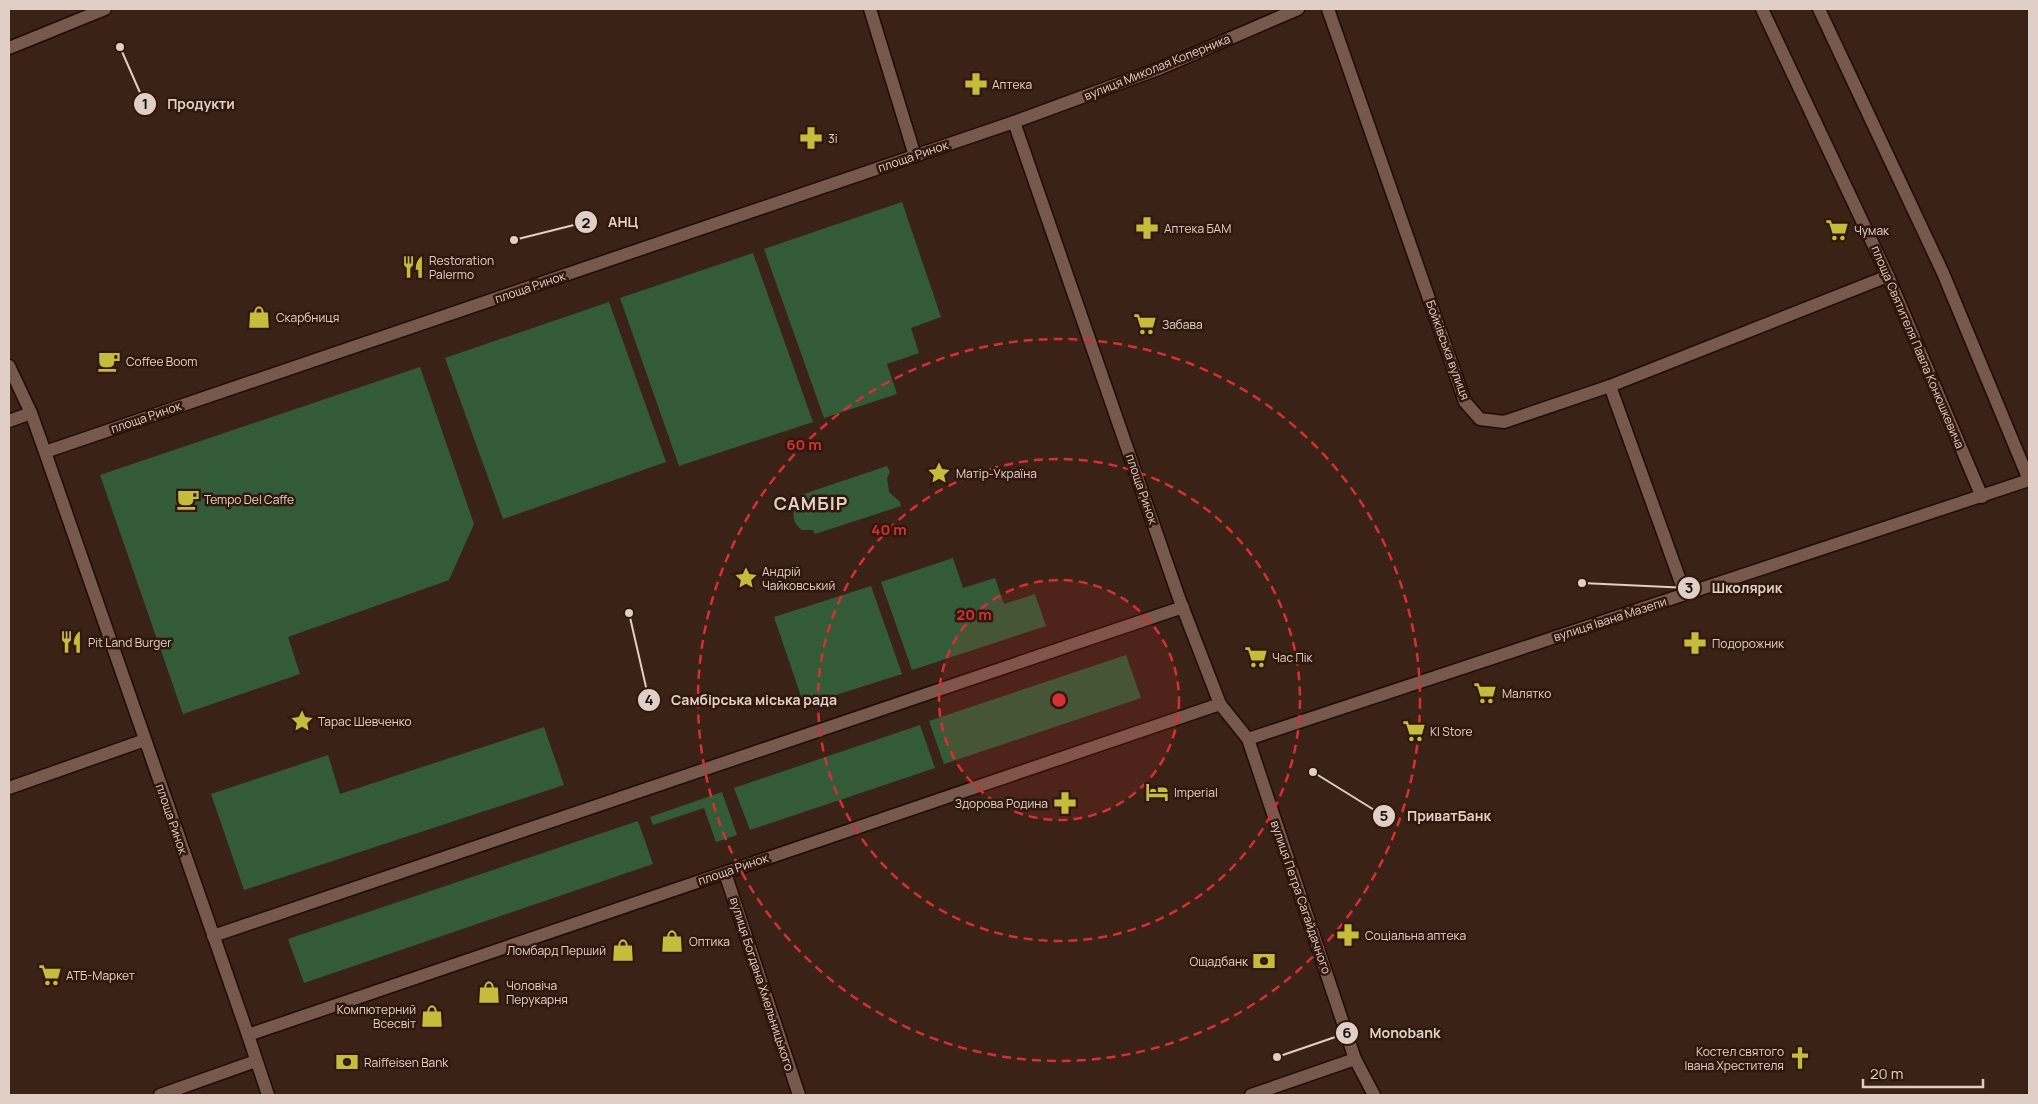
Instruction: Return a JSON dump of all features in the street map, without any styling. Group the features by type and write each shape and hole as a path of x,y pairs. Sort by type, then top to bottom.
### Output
{"street":[{"path":"9,48 105,9"},
{"path":"870,9 916,156"},
{"name":"вулиця Миколая Коперника","path":"1014,122 1161,68 1298,9"},
{"name":"Бойківська вулиця","path":"1328,9 1465,402 1480,419 1504,422 1610,386 1888,276"},
{"name":"площа Святителя Павла Конюшкевича","path":"1762,9 1888,276 1982,497"},
{"path":"1819,9 1943,273 2029,480"},
{"name":"площа Ринок","path":"1014,122 1183,607 1220,704 248,1035 45,452 1014,122"},
{"path":"9,366 31,414 45,452"},
{"path":"1610,386 1685,594"},
{"path":"9,421 31,414"},
{"name":"вулиця Івана Мазепи","path":"1248,739 2029,480"},
{"path":"213,936 1183,607"},
{"name":"вулиця Петра Сагайдачного","path":"1220,704 1248,739 1356,1059 1374,1095"},
{"path":"9,788 145,740"},
{"name":"вулиця Богдана Хмельницького","path":"725,873 799,1095"},
{"path":"248,1035 268,1095"},
{"path":"1251,1095 1356,1059"},
{"path":"160,1095 256,1061"}],"green space":[{"path":"902,202 941,317 911,328 919,353 887,364 897,394 824,418 764,249"},
{"path":"753,253 813,422 679,466 620,298"},
{"path":"609,302 666,462 503,519 445,358"},
{"path":"420,367 474,524 449,580 288,637 300,674 183,714 100,475"},
{"path":"887,466 890,472 887,478 889,492 900,502 901,506 815,534 813,530 802,530 795,523 794,510 803,500 801,495"},
{"path":"953,558 963,588 995,578 1004,604 1035,594 1046,626 912,670 881,582"},
{"path":"871,586 902,674 804,705 774,617"},
{"path":"1126,655 1141,698 944,764 929,721"},
{"path":"920,725 935,768 750,830 734,788"},
{"path":"544,727 564,785 244,890 211,794 328,755 340,794"},
{"path":"722,792 737,835 716,842 704,808 653,825 650,817"},
{"path":"638,821 653,864 304,983 288,939"}],"place":[{"name":"Продукти","path":"120,47"},
{"name":"Аптека","path":"976,84"},
{"name":"3і","path":"811,138"},
{"name":"Аптека БАМ","path":"1147,228"},
{"name":"Чумак","path":"1837,230"},
{"name":"АНЦ","path":"514,240"},
{"name":"Restoration Palermo","path":"413,267"},
{"name":"Скарбниця","path":"259,317"},
{"name":"Забава","path":"1145,324"},
{"name":"Coffee Boom","path":"109,361"},
{"name":"Матір-Україна","path":"939,473"},
{"name":"Tempo Del Caffe","path":"188,499"},
{"name":"Андрій Чайковський","path":"746,578"},
{"name":"Школярик","path":"1582,583"},
{"name":"Самбірська міська рада","path":"629,613"},
{"name":"Pit Land Burger","path":"71,642"},
{"name":"Подорожник","path":"1695,643"},
{"name":"Час Пік","path":"1256,657"},
{"name":"Малятко","path":"1485,693"},
{"name":"Тарас Шевченко","path":"302,721"},
{"name":"KI Store","path":"1414,731"},
{"name":"ПриватБанк","path":"1313,772"},
{"name":"Imperial","path":"1157,792"},
{"name":"Здорова Родина","path":"1065,803"},
{"name":"Соціальна аптека","path":"1348,935"},
{"name":"Оптика","path":"672,941"},
{"name":"Ломбард Перший","path":"623,950"},
{"name":"Ощадбанк","path":"1264,961"},
{"name":"АТБ-Маркет","path":"50,975"},
{"name":"Чоловіча Перукарня","path":"489,992"},
{"name":"Компютерний Всесвіт","path":"432,1016"},
{"name":"Monobank","path":"1277,1057"},
{"name":"Костел святого Івана Хрестителя","path":"1800,1058"},
{"name":"Raiffeisen Bank","path":"347,1062"}],"district":[{"name":"САМБІР","path":"811,503"}]}
